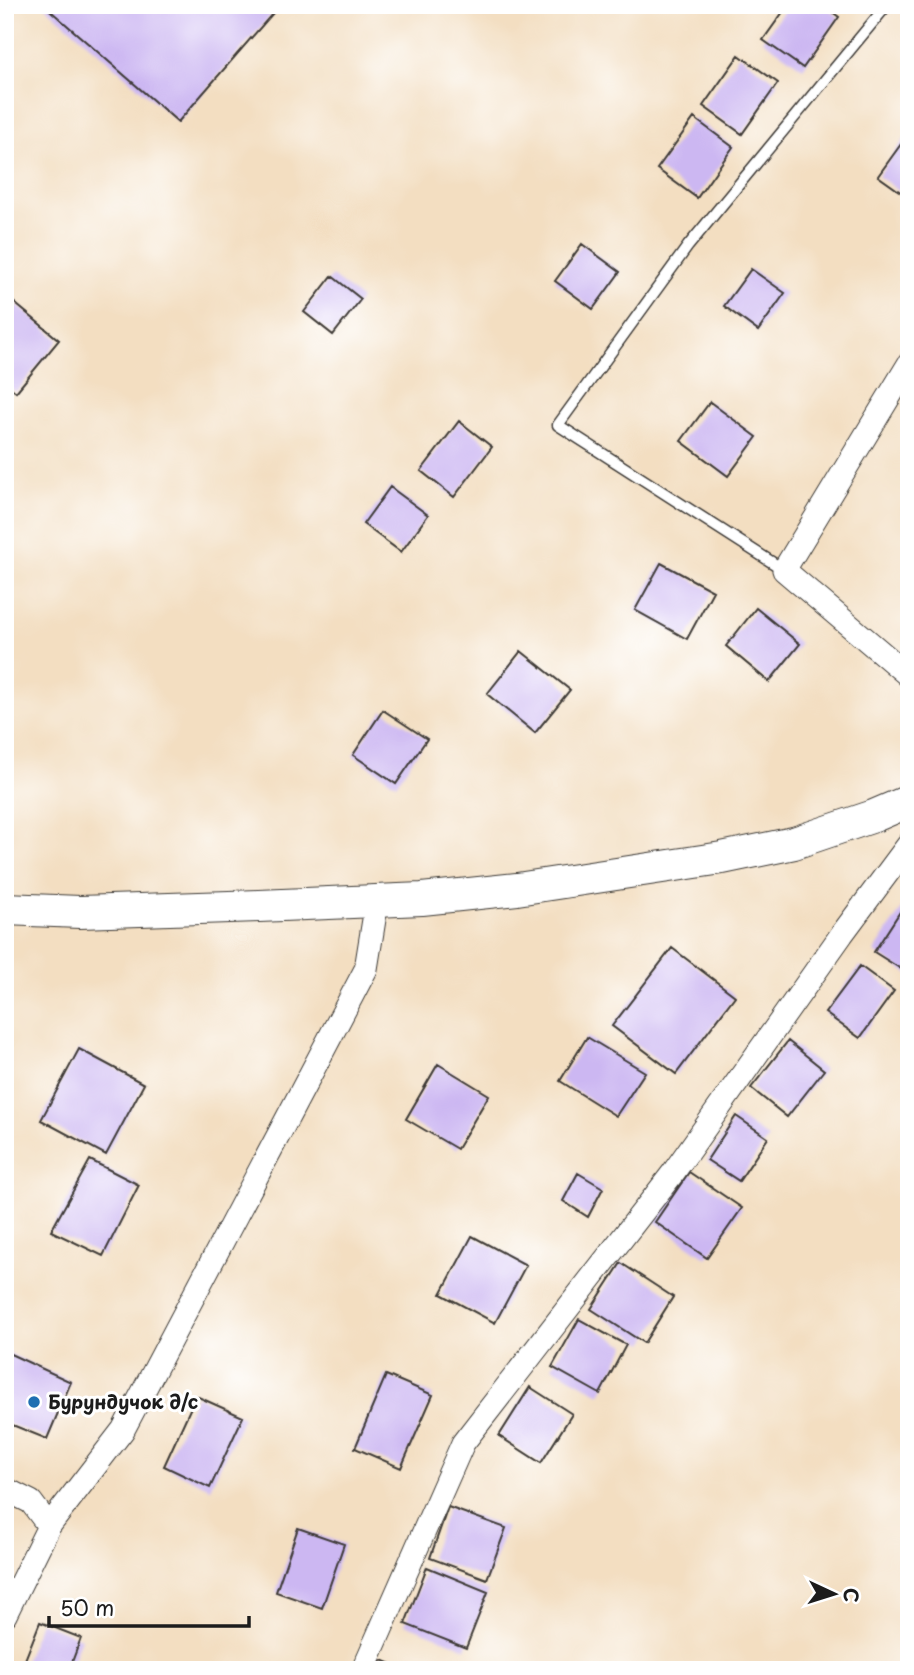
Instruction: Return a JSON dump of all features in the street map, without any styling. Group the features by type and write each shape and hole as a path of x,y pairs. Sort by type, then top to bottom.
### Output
{"street":[{"path":"909,364 784,570 909,676"},
{"path":"5,909 80,912 377,901 517,889 722,858 794,843 909,801"},
{"path":"363,1670 463,1443 673,1173 842,934 909,845"},
{"path":"5,1615 49,1526 123,1430 366,969 377,901"},
{"path":"5,1489 31,1502 49,1526"}],"lane":[{"path":"784,570 558,425 688,246 887,5"}],"building":[{"path":"44,5 280,5 178,122"},
{"path":"788,5 823,5 839,17 803,68 763,40"},
{"path":"739,55 778,83 742,134 703,106"},
{"path":"694,118 733,147 697,198 657,169"},
{"path":"909,133 909,198 878,176"},
{"path":"582,244 620,272 593,309 555,281"},
{"path":"751,269 785,293 758,331 724,306"},
{"path":"332,276 361,299 333,335 304,312"},
{"path":"5,295 59,340 16,392 5,383"},
{"path":"710,402 757,437 728,476 681,441"},
{"path":"459,421 492,447 454,497 421,471"},
{"path":"390,487 428,515 401,552 363,524"},
{"path":"661,563 713,591 687,639 635,610"},
{"path":"756,608 800,644 769,682 726,646"},
{"path":"521,651 570,690 535,733 487,694"},
{"path":"383,710 427,739 396,784 353,755"},
{"path":"909,898 909,974 874,952"},
{"path":"672,948 735,996 676,1074 612,1026"},
{"path":"860,966 894,991 860,1038 825,1013"},
{"path":"587,1037 645,1072 616,1116 560,1081"},
{"path":"788,1041 824,1070 787,1117 751,1088"},
{"path":"79,1049 144,1084 106,1155 41,1120"},
{"path":"438,1064 489,1095 457,1149 406,1119"},
{"path":"736,1116 768,1138 739,1181 707,1160"},
{"path":"90,1160 139,1185 103,1256 51,1231"},
{"path":"689,1172 742,1208 707,1258 655,1222"},
{"path":"578,1173 603,1188 588,1217 563,1201"},
{"path":"472,1236 526,1265 495,1323 441,1294"},
{"path":"621,1263 673,1297 644,1343 591,1309"},
{"path":"579,1319 626,1345 600,1394 552,1367"},
{"name":"Бурундучок д/с","path":"6,1352 71,1382 47,1439 5,1422"},
{"path":"386,1375 433,1395 401,1468 355,1448"},
{"path":"530,1387 572,1414 541,1463 499,1436"},
{"path":"196,1396 243,1417 210,1488 164,1466"},
{"path":"448,1507 506,1528 487,1579 430,1558"},
{"path":"298,1528 344,1544 322,1608 276,1592"},
{"path":"427,1567 488,1592 466,1648 405,1624"},
{"path":"40,1622 81,1638 69,1670 21,1670"},
{"path":"382,1660 406,1670 378,1670"}],"place":[{"name":"Бурундучок д/с","path":"34,1402"}]}
